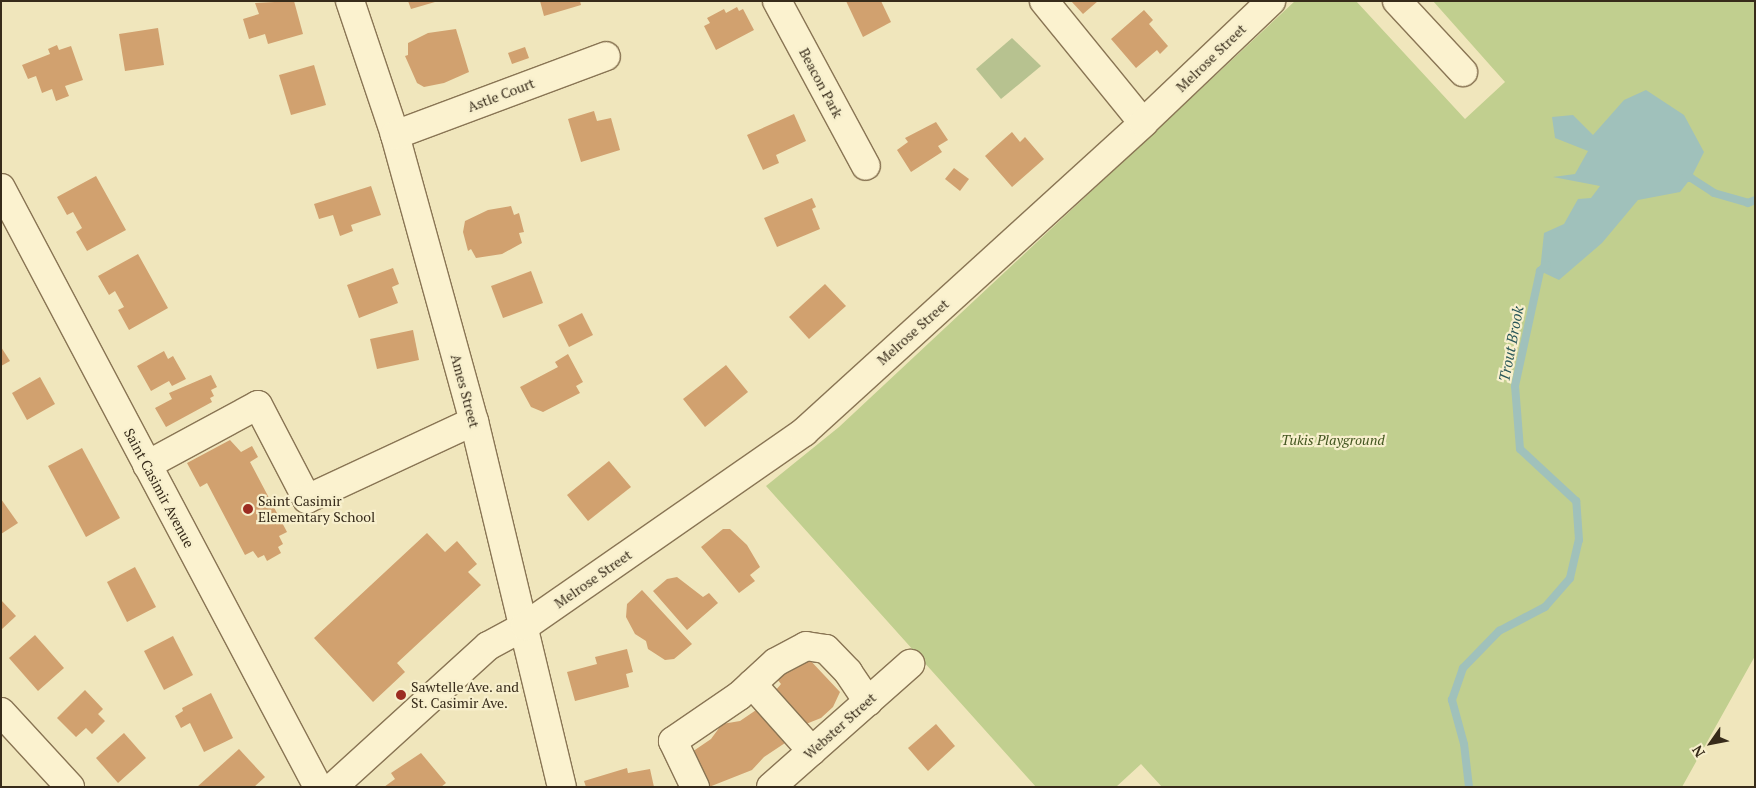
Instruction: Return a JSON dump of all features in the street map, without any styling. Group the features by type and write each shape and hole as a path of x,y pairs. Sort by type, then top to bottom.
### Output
{"street":[{"name":"Ames Street","path":"350,1 395,135 474,422 525,626 562,787"},
{"name":"Beacon Park","path":"777,1 866,166"},
{"path":"1044,1 1143,123"},
{"name":"Melrose Street","path":"333,787 488,646 525,626 804,432 1143,123 1271,1"},
{"path":"1397,1 1462,72"},
{"name":"Astle Court","path":"395,135 606,56"},
{"name":"Saint Casimir Avenue","path":"1,188 44,274 318,787"},
{"path":"147,465 258,405 307,499 474,422"},
{"path":"695,787 673,741 752,684 776,662 806,646 826,649 848,672 868,702"},
{"name":"Webster Street","path":"772,787 910,664"},
{"path":"752,684 812,751"},
{"path":"1,712 70,787"}],"green space":[{"name":"Tukis Playground","path":"1295,1 1356,1 1465,119 1505,82 1433,1 1755,1 1755,656 1682,787 1162,787 1141,764 1116,787 1036,787 766,486 839,427"},
{"path":"1012,38 1041,66 1001,99 976,69"}],"water":[{"path":"1646,90 1684,115 1704,152 1691,178 1680,192 1638,200 1602,243 1559,280 1540,271 1544,233 1564,224 1578,199 1591,198 1600,186 1553,177 1575,174 1588,151 1555,138 1552,117 1573,115 1593,135 1624,100"}],"building":[{"path":"294,1 303,34 268,44 265,34 249,39 243,19 259,14 255,3"},
{"path":"408,1 434,1 435,2 411,9"},
{"path":"540,1 580,1 581,5 544,16"},
{"path":"846,1 881,1 891,22 863,37"},
{"path":"1071,1 1098,1 1083,14"},
{"path":"737,7 739,11 743,9 754,30 716,50 704,26 710,23 707,18 724,9 726,13"},
{"path":"1144,10 1153,20 1149,24 1168,46 1160,54 1157,50 1136,68 1111,39"},
{"path":"158,28 164,65 125,71 119,34"},
{"path":"456,29 469,72 444,83 424,87 417,83 405,56 408,55 408,43 428,33"},
{"path":"57,45 59,50 71,46 83,80 65,86 69,96 56,101 52,89 42,93 36,76 28,79 22,65 50,54 48,49"},
{"path":"525,47 529,58 512,64 508,53"},
{"path":"314,65 326,105 291,115 279,75"},
{"path":"594,111 597,121 611,118 620,150 581,162 568,119"},
{"path":"794,114 806,141 776,155 779,163 763,170 747,135"},
{"path":"936,122 948,140 938,146 942,152 911,172 897,150 908,142 905,138"},
{"path":"1012,132 1020,142 1025,137 1044,159 1012,187 985,156"},
{"path":"954,168 969,179 960,191 945,179"},
{"path":"96,176 126,230 87,251 76,232 82,228 73,212 67,215 57,197"},
{"path":"371,186 381,215 351,225 353,231 340,236 333,215 319,219 314,204"},
{"path":"812,198 816,207 812,209 820,229 777,247 764,218"},
{"path":"511,206 514,215 519,213 524,232 519,233 522,243 502,254 476,258 471,249 468,251 463,232 465,221 488,210"},
{"path":"138,254 168,308 129,330 118,310 124,307 115,291 109,295 98,276"},
{"path":"393,268 399,284 392,287 398,303 359,318 347,285"},
{"path":"531,271 543,303 503,318 491,286"},
{"path":"825,284 846,306 809,339 789,317"},
{"path":"582,313 593,335 569,347 558,325"},
{"path":"413,330 419,360 377,369 370,339"},
{"path":"1,347 10,361 1,366"},
{"path":"164,351 168,359 173,356 186,379 172,386 169,381 151,391 137,366"},
{"path":"568,354 583,382 576,386 580,393 543,412 531,407 520,387 558,367 555,362"},
{"path":"726,365 748,392 705,427 683,399"},
{"path":"211,375 217,387 211,390 214,396 210,398 212,402 166,427 155,408 172,399 169,393"},
{"path":"40,377 55,404 27,420 12,393"},
{"name":"Saint Casimir Elementary School","path":"230,440 241,452 252,446 258,457 250,462 287,532 279,536 283,544 278,547 281,553 267,561 264,555 258,558 253,551 245,555 207,483 200,487 187,463"},
{"path":"82,448 120,518 86,537 48,466"},
{"path":"609,461 631,487 588,521 567,495"},
{"path":"1,499 18,523 1,534"},
{"path":"723,529 730,529 747,545 760,567 750,575 755,581 739,593 701,547"},
{"path":"427,533 445,552 457,541 477,564 468,572 481,585 397,663 405,672 373,702 314,638"},
{"path":"135,567 156,607 127,622 107,582"},
{"path":"677,577 703,597 709,593 718,603 687,630 653,591 667,579"},
{"path":"642,590 692,644 674,659 665,660 648,649 646,641 635,634 626,617 627,604"},
{"path":"1,600 16,616 1,630"},
{"path":"35,635 64,668 38,691 9,658"},
{"path":"173,636 193,675 164,690 144,651"},
{"path":"627,649 633,672 626,674 629,687 575,701 567,672 597,664 595,657"},
{"path":"808,658 840,692 833,707 821,718 806,724 775,691 781,684 777,679 794,663 798,667"},
{"path":"85,690 103,709 98,714 105,721 92,734 86,728 76,737 57,718"},
{"path":"211,693 233,738 204,752 190,723 181,728 175,716 183,711 182,708"},
{"path":"762,706 785,743 764,757 752,770 709,787 689,754 711,739 722,724 740,721"},
{"path":"936,724 955,746 928,771 908,748"},
{"path":"124,733 146,758 118,783 96,758"},
{"path":"239,749 265,777 254,787 197,787"},
{"path":"421,753 446,783 441,787 384,787 395,779 391,773"},
{"path":"627,768 628,773 650,769 654,787 586,787 584,781"}],"waterway":[{"name":"Trout Brook","path":"1683,178 1691,178 1714,193 1748,203 1755,200"},
{"name":"Trout Brook","path":"1469,787 1464,744 1452,700 1463,668 1499,631 1545,607 1570,578 1579,540 1576,501 1520,449 1515,386 1540,271 1547,265"}],"place":[{"name":"Saint Casimir Elementary School","path":"248,509"},
{"name":"Sawtelle Ave. and St. Casimir Ave.","path":"401,695"}]}
